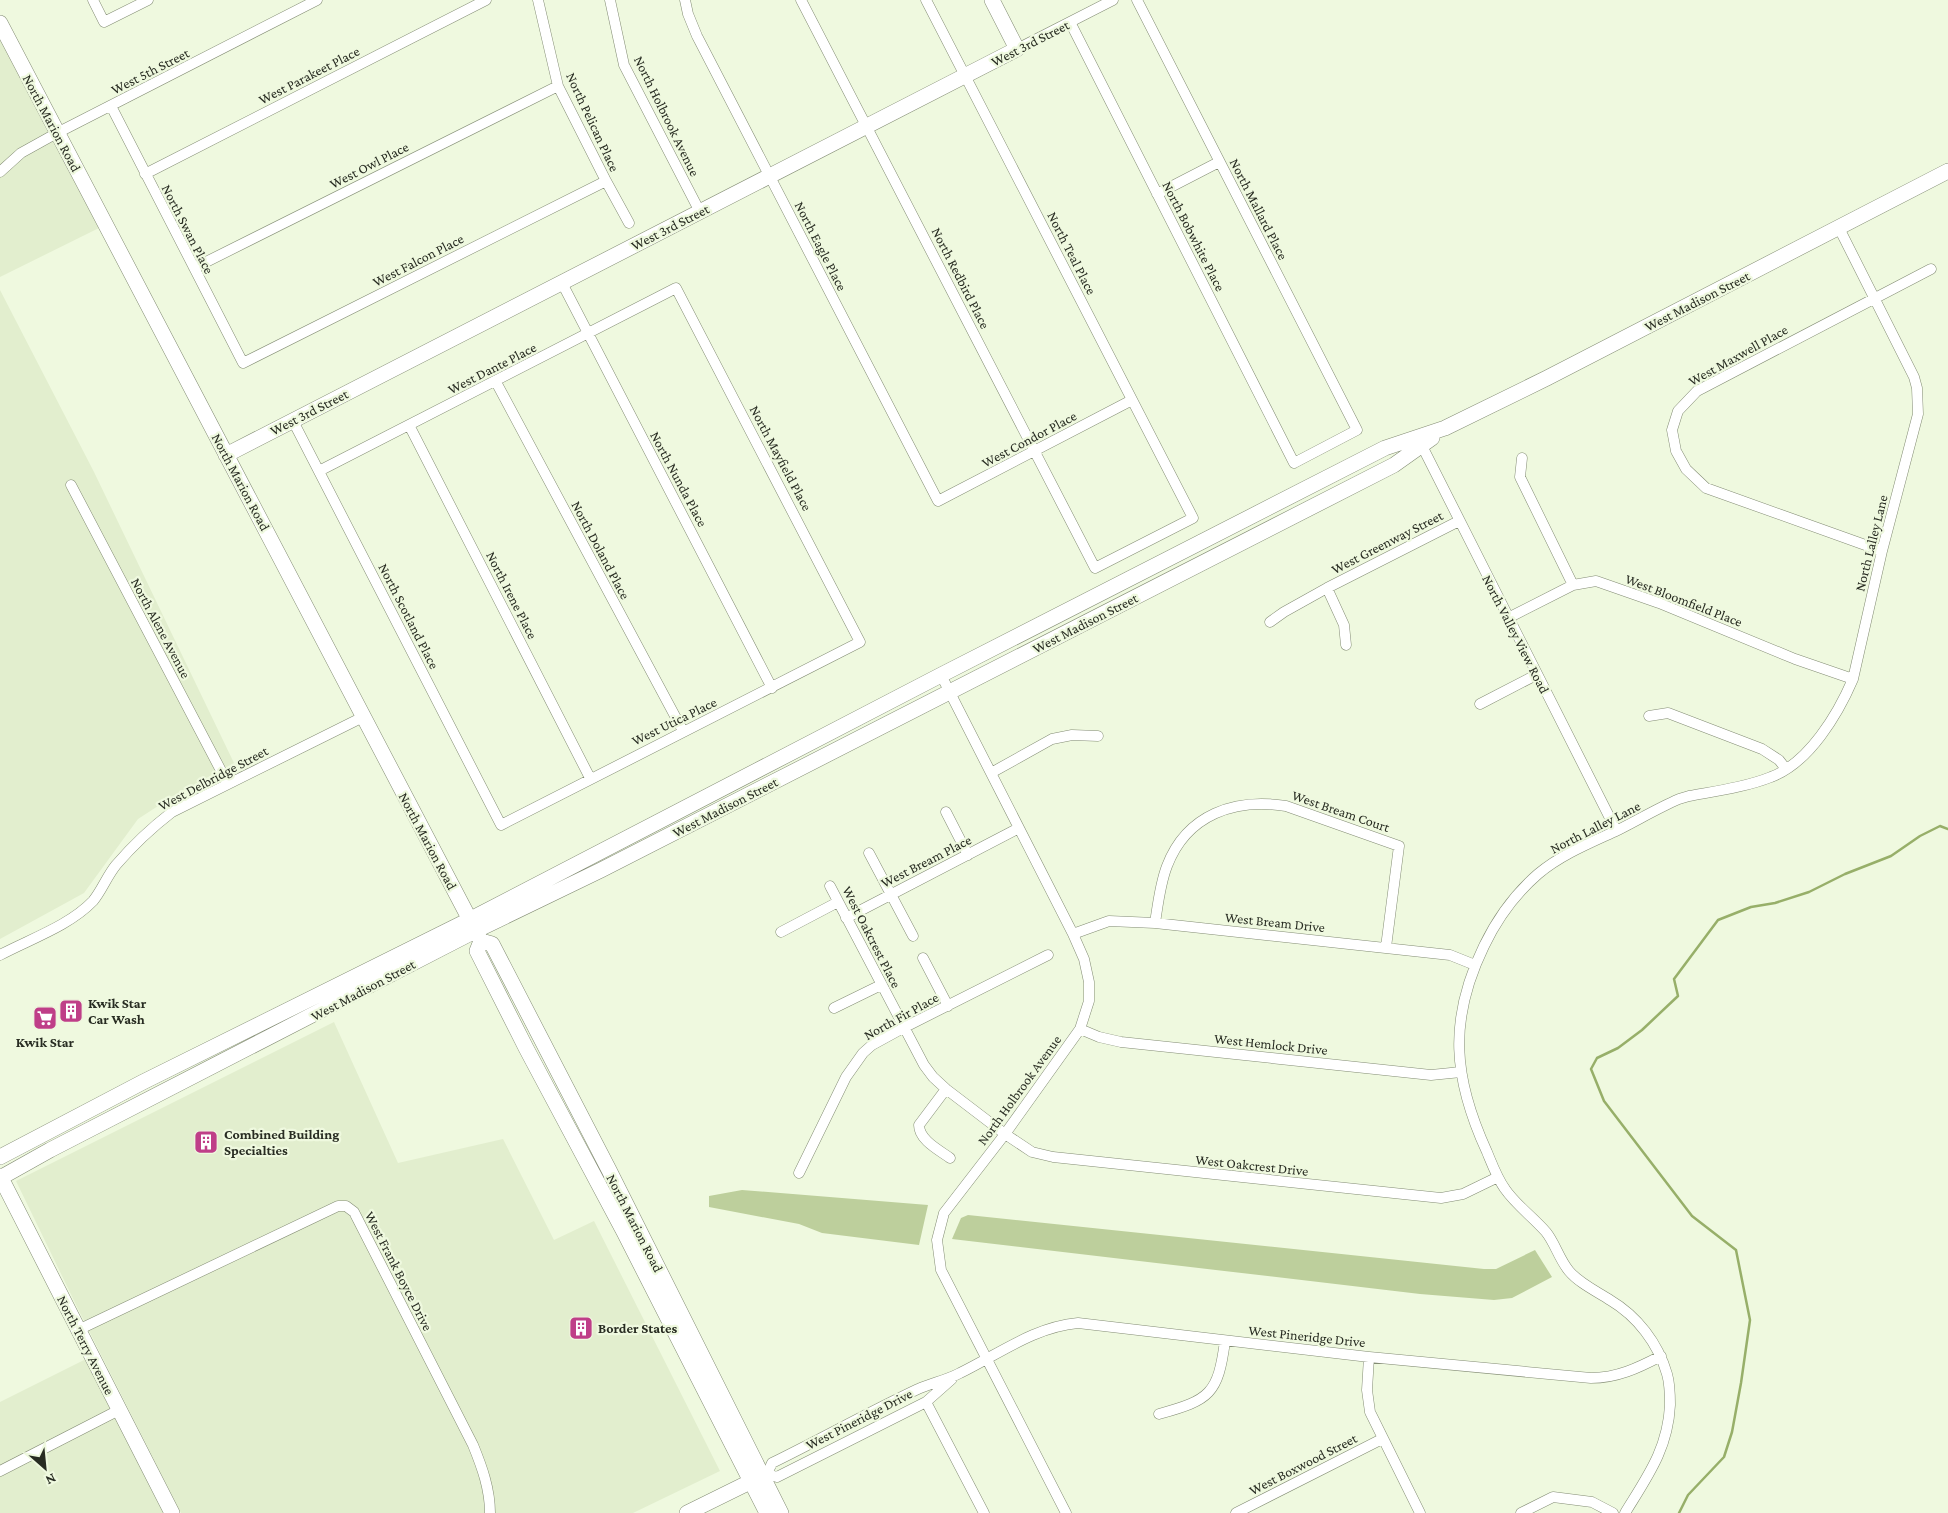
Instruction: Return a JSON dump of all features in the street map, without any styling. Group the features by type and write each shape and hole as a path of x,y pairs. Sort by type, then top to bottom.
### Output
{"street":[{"path":"93,0 104,22 148,0"},
{"name":"West 5th Street","path":"0,172 21,153 57,133 317,0"},
{"name":"West Parakeet Place","path":"145,174 486,0"},
{"name":"North Pelican Place","path":"538,0 558,86 629,223"},
{"name":"North Holbrook Avenue","path":"610,0 624,65 700,212"},
{"name":"North Eagle Place","path":"685,0 688,14 697,36 938,501"},
{"name":"North Redbird Place","path":"801,0 868,126 1095,568"},
{"name":"North Teal Place","path":"926,0 1193,518 1095,568"},
{"path":"992,0 1017,49"},
{"name":"West 3rd Street","path":"226,455 1113,0"},
{"name":"North Mallard Place","path":"1137,0 1357,430 1294,463"},
{"name":"North Bobwhite Place","path":"1070,22 1294,463"},
{"name":"North Marion Road","path":"0,23 475,931 477,951 526,1048 624,1232 781,1513"},
{"name":"West Owl Place","path":"194,268 558,86"},
{"name":"North Swan Place","path":"111,106 243,363"},
{"path":"1157,194 1219,162"},
{"name":"West Madison Street","path":"0,1177 475,931 941,675 1385,448 1419,441 1547,378 1948,171"},
{"name":"West Falcon Place","path":"243,363 606,181"},
{"name":"North Lalley Lane","path":"1625,1513 1659,1457 1667,1433 1669,1423 1669,1387 1661,1356 1650,1336 1627,1312 1585,1284 1568,1270 1547,1233 1508,1194 1498,1177 1480,1137 1466,1098 1461,1072 1459,1060 1460,1021 1464,995 1475,965 1492,929 1525,886 1558,859 1689,796 1772,777 1800,759 1839,709 1853,679 1882,551 1918,414 1918,400 1914,378 1839,228"},
{"name":"West Maxwell Place","path":"1882,551 1706,488 1686,469 1676,452 1672,430 1678,411 1697,391 1931,269"},
{"name":"North Nunda Place","path":"562,283 772,688"},
{"name":"West Dante Place","path":"319,471 496,382 676,288"},
{"name":"North Mayfield Place","path":"676,288 860,642"},
{"name":"North Doland Place","path":"496,382 683,731"},
{"name":"West Condor Place","path":"938,501 1132,400"},
{"name":"North Scotland Place","path":"293,421 500,825"},
{"name":"North Irene Place","path":"409,425 590,778"},
{"name":"West Madison Street","path":"0,1157 152,1078 475,931 601,870 1394,465 1419,441"},
{"name":"North Valley View Road","path":"1419,441 1616,830"},
{"path":"1522,458 1520,477 1573,585"},
{"name":"North Alene Avenue","path":"70,485 228,784"},
{"name":"West Greenway Street","path":"1270,622 1327,588 1459,521"},
{"name":"West Bloomfield Place","path":"1508,618 1573,585 1596,581 1660,603 1795,659 1853,679"},
{"path":"1327,588 1344,625 1346,645"},
{"name":"West Utica Place","path":"500,825 860,642"},
{"name":"North Holbrook Avenue","path":"941,675 1073,934 1084,959 1089,982 1089,1001 1080,1029 1005,1134 944,1213 936,1240 941,1270 1066,1513"},
{"path":"1480,704 1536,675"},
{"path":"1649,716 1668,714 1752,746 1771,754 1786,769"},
{"name":"West Delbridge Street","path":"0,955 76,915 93,900 115,867 144,834 172,812 363,717"},
{"path":"990,773 1052,739 1072,734 1098,736"},
{"name":"West Bream Court","path":"1155,923 1166,868 1179,843 1188,833 1206,819 1227,808 1237,805 1273,804 1286,806 1399,846 1386,947"},
{"path":"946,812 968,855"},
{"name":"West Bream Place","path":"846,918 1019,828"},
{"path":"869,853 913,936"},
{"name":"West Oakcrest Place","path":"830,886 924,1065 946,1089 1005,1134"},
{"path":"781,932 838,902"},
{"name":"West Bream Drive","path":"1073,934 1110,921 1155,923 1450,955 1475,965"},
{"name":"North Fir Place","path":"799,1173 846,1077 855,1062 872,1045 1048,955"},
{"path":"922,958 948,1006"},
{"path":"834,1008 881,985"},
{"name":"West Hemlock Drive","path":"1080,1029 1099,1038 1120,1042 1431,1075 1461,1072"},
{"path":"946,1089 919,1125 919,1128 923,1136 950,1158"},
{"name":"West Oakcrest Drive","path":"1005,1134 1032,1152 1053,1157 1435,1198 1456,1196 1498,1177"},
{"name":"North Terry Avenue","path":"0,1177 172,1513"},
{"name":"West Frank Boyce Drive","path":"78,1330 338,1206 346,1206 354,1212 473,1445 484,1474 490,1503 490,1513"},
{"name":"West Pineridge Drive","path":"760,1477 772,1463 919,1389 958,1374 1033,1334 1055,1326 1073,1324 1369,1357 1604,1378 1628,1372 1661,1356"},
{"path":"1159,1414 1190,1406 1210,1390 1216,1383 1221,1369 1225,1340"},
{"path":"1369,1357 1368,1405 1382,1439 1420,1513"},
{"name":"West Pineridge Drive","path":"760,1477 777,1477 926,1402 958,1374"},
{"path":"926,1402 984,1513"},
{"path":"0,1471 119,1410"},
{"name":"West Boxwood Street","path":"1236,1513 1382,1439"},
{"path":"687,1513 760,1477"},
{"name":"North Marion Road","path":"760,1477 767,1513"},
{"path":"1521,1513 1553,1497 1592,1502 1613,1513"}],"shaded area":[{"path":"0,38 99,228 0,277"},
{"path":"0,290 94,472 234,763 175,795 138,819 84,893 0,939"},
{"path":"334,1022 398,1163 503,1139 554,1240 594,1221 720,1471 633,1513 181,1513 16,1181"},
{"path":"742,1190 928,1205 919,1245 822,1233 799,1224 709,1207 709,1196"},
{"path":"968,1215 1484,1269 1496,1269 1535,1250 1552,1277 1512,1298 1494,1300 1420,1294 952,1239 961,1218"},
{"path":"86,1359 163,1513 0,1513 0,1402"}],"waterway":[{"path":"1679,1513 1688,1495 1724,1457 1732,1432 1750,1320 1736,1250 1692,1216 1604,1101 1591,1069 1597,1058 1618,1048 1642,1030 1678,996 1674,979 1718,920 1751,907 1775,903 1809,892 1845,874 1891,856 1920,836 1940,826 1948,829"}],"place":[{"name":"Kwik Star Car Wash","path":"71,1011"},
{"name":"Kwik Star","path":"45,1018"},
{"name":"Combined Building Specialties","path":"206,1142"},
{"name":"Border States","path":"581,1328"}]}
